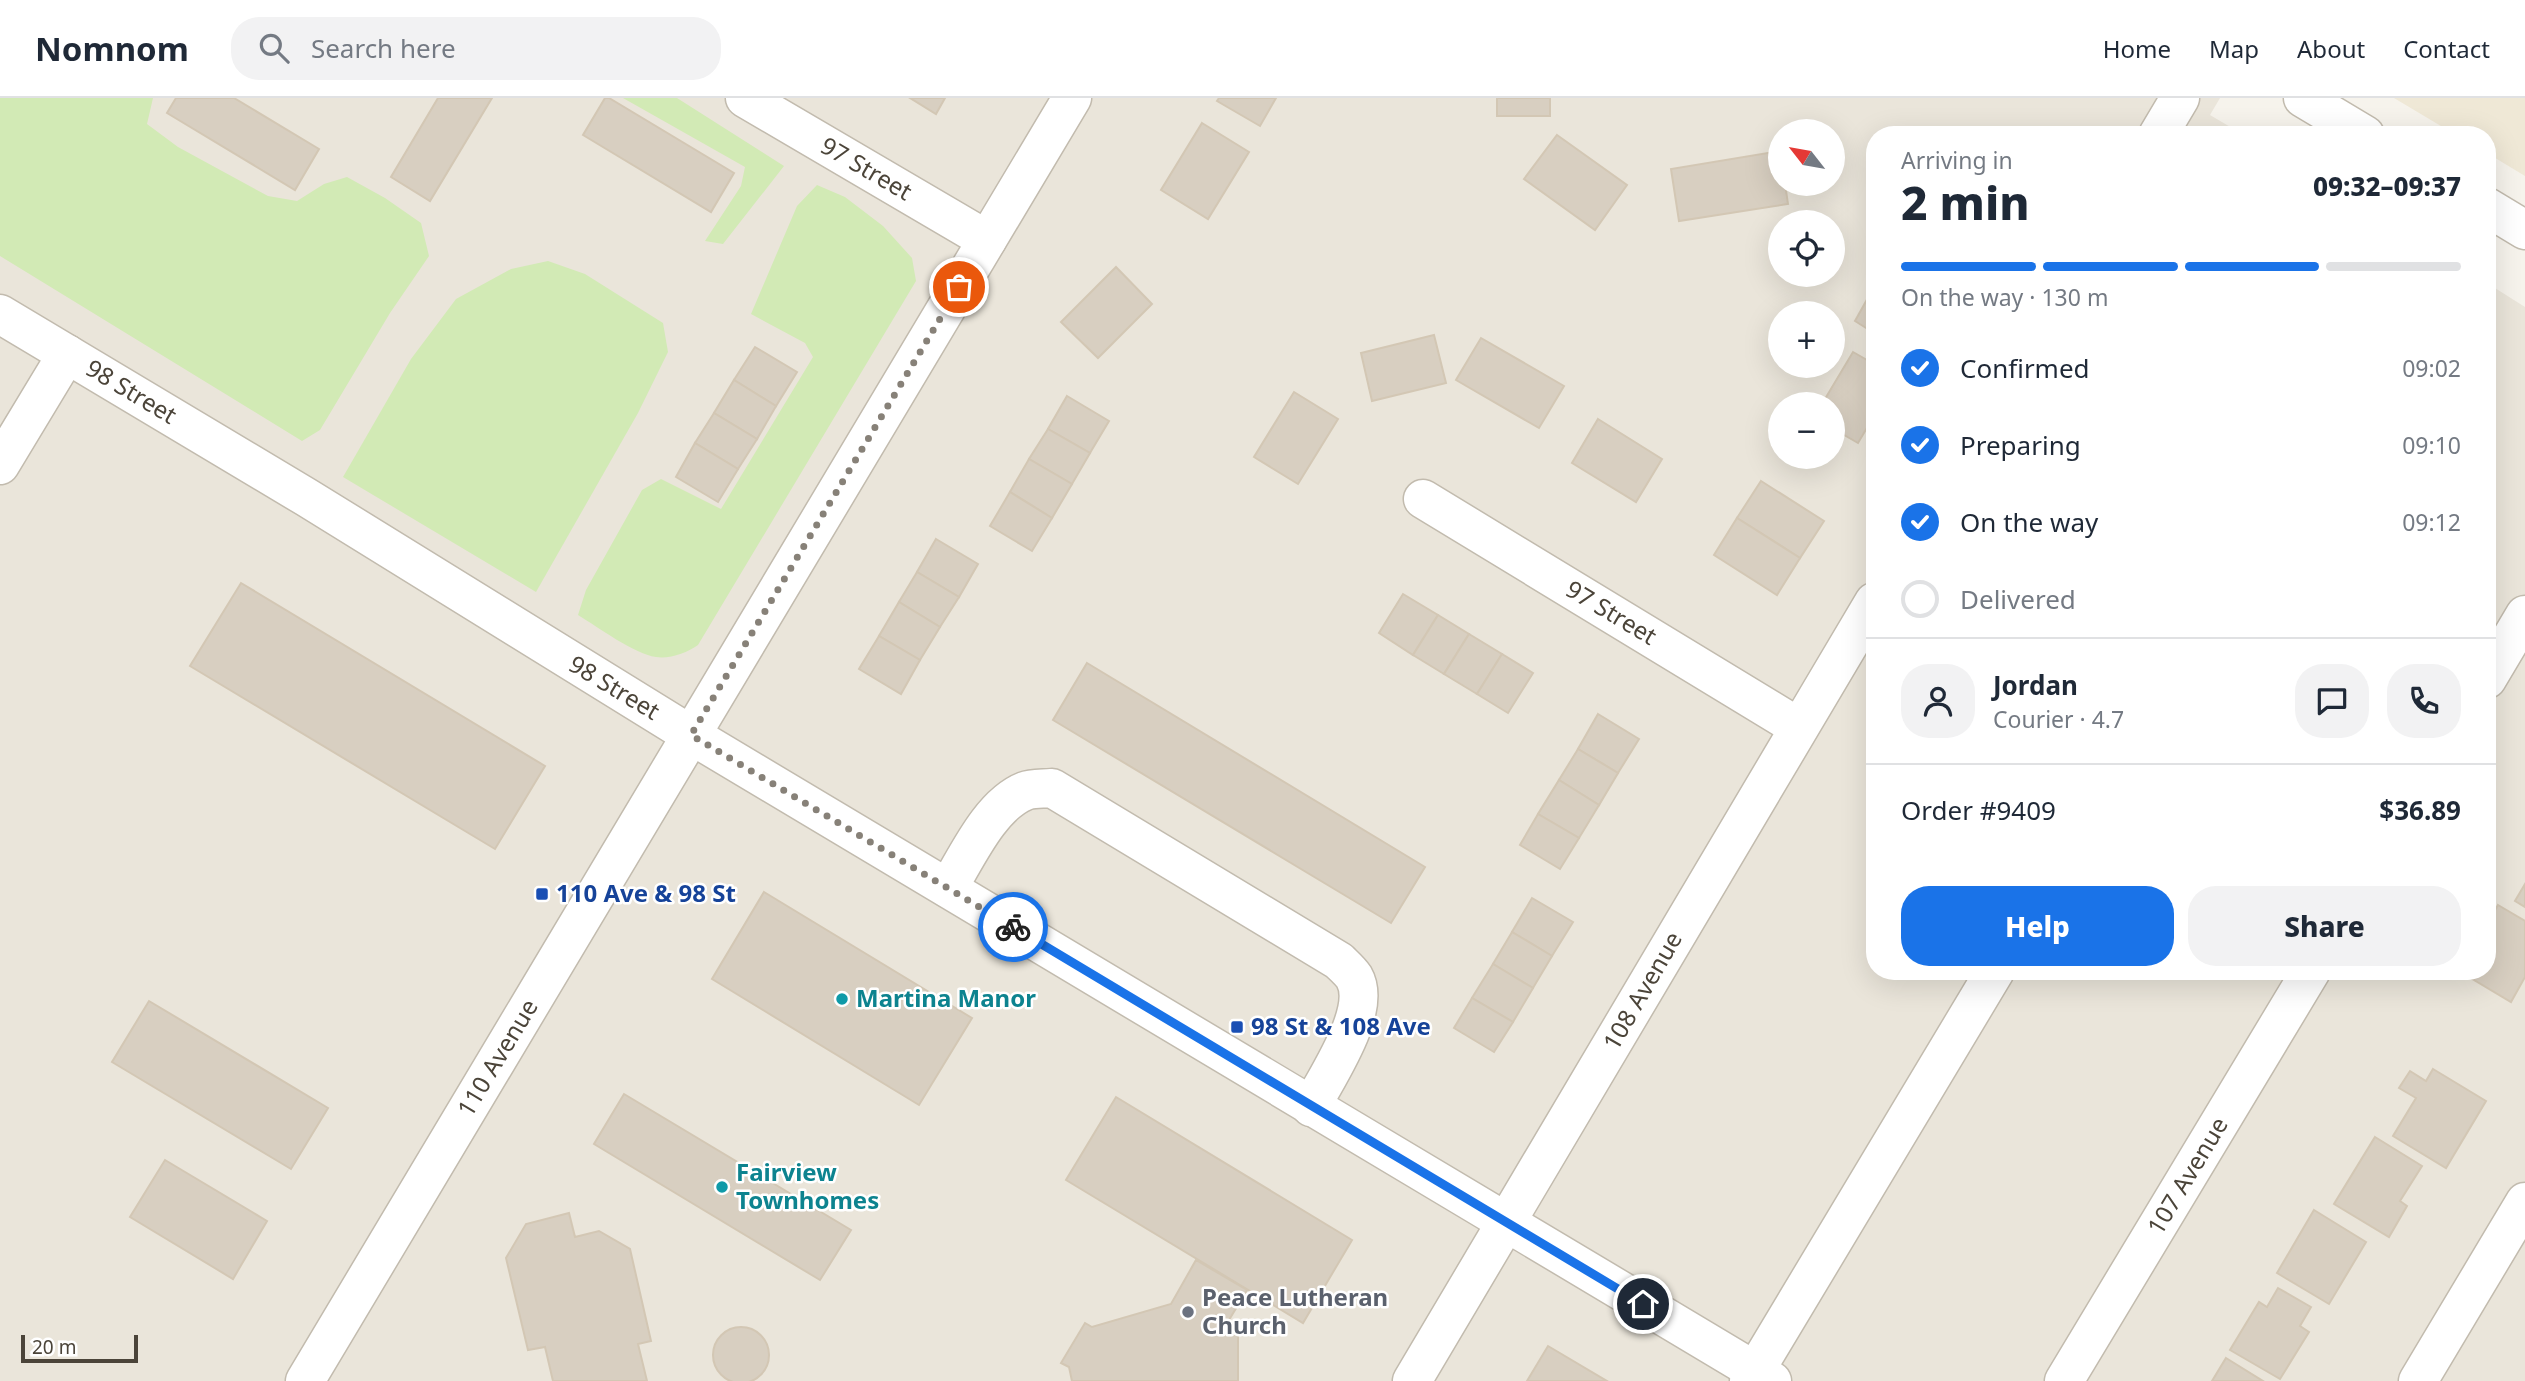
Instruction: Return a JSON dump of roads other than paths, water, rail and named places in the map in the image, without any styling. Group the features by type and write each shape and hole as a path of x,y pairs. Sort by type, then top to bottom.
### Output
{"street":[{"name":"97 Street","path":"746,98 987,240"},
{"name":"110 Avenue","path":"306,1381 1072,98"},
{"path":"2163,126 2180,98"},
{"path":"2303,98 2350,126"},
{"path":"2496,212 2525,230"},
{"name":"98 Street","path":"0,314 306,497 691,735 1507,1223 1759,1378"},
{"path":"0,464 66,354"},
{"name":"97 Street","path":"1423,499 1798,727"},
{"name":"108 Avenue","path":"1412,1381 1866,615"},
{"path":"2496,664 2525,615"},
{"path":"948,888 990,820 1007,800 1028,790 1052,788 1339,961 1354,978 1360,1002 1352,1028 1311,1107"},
{"path":"1759,1378 1990,980"},
{"name":"107 Avenue","path":"2064,1381 2306,980"},
{"path":"2418,1381 2525,1202"}],"place":[{"name":"110 Ave & 98 St","path":"542,894"},
{"name":"Martina Manor","path":"842,999"},
{"name":"98 St & 108 Ave","path":"1237,1027"},
{"name":"Fairview Townhomes","path":"722,1187"},
{"name":"Peace Lutheran Church","path":"1188,1312"}]}
